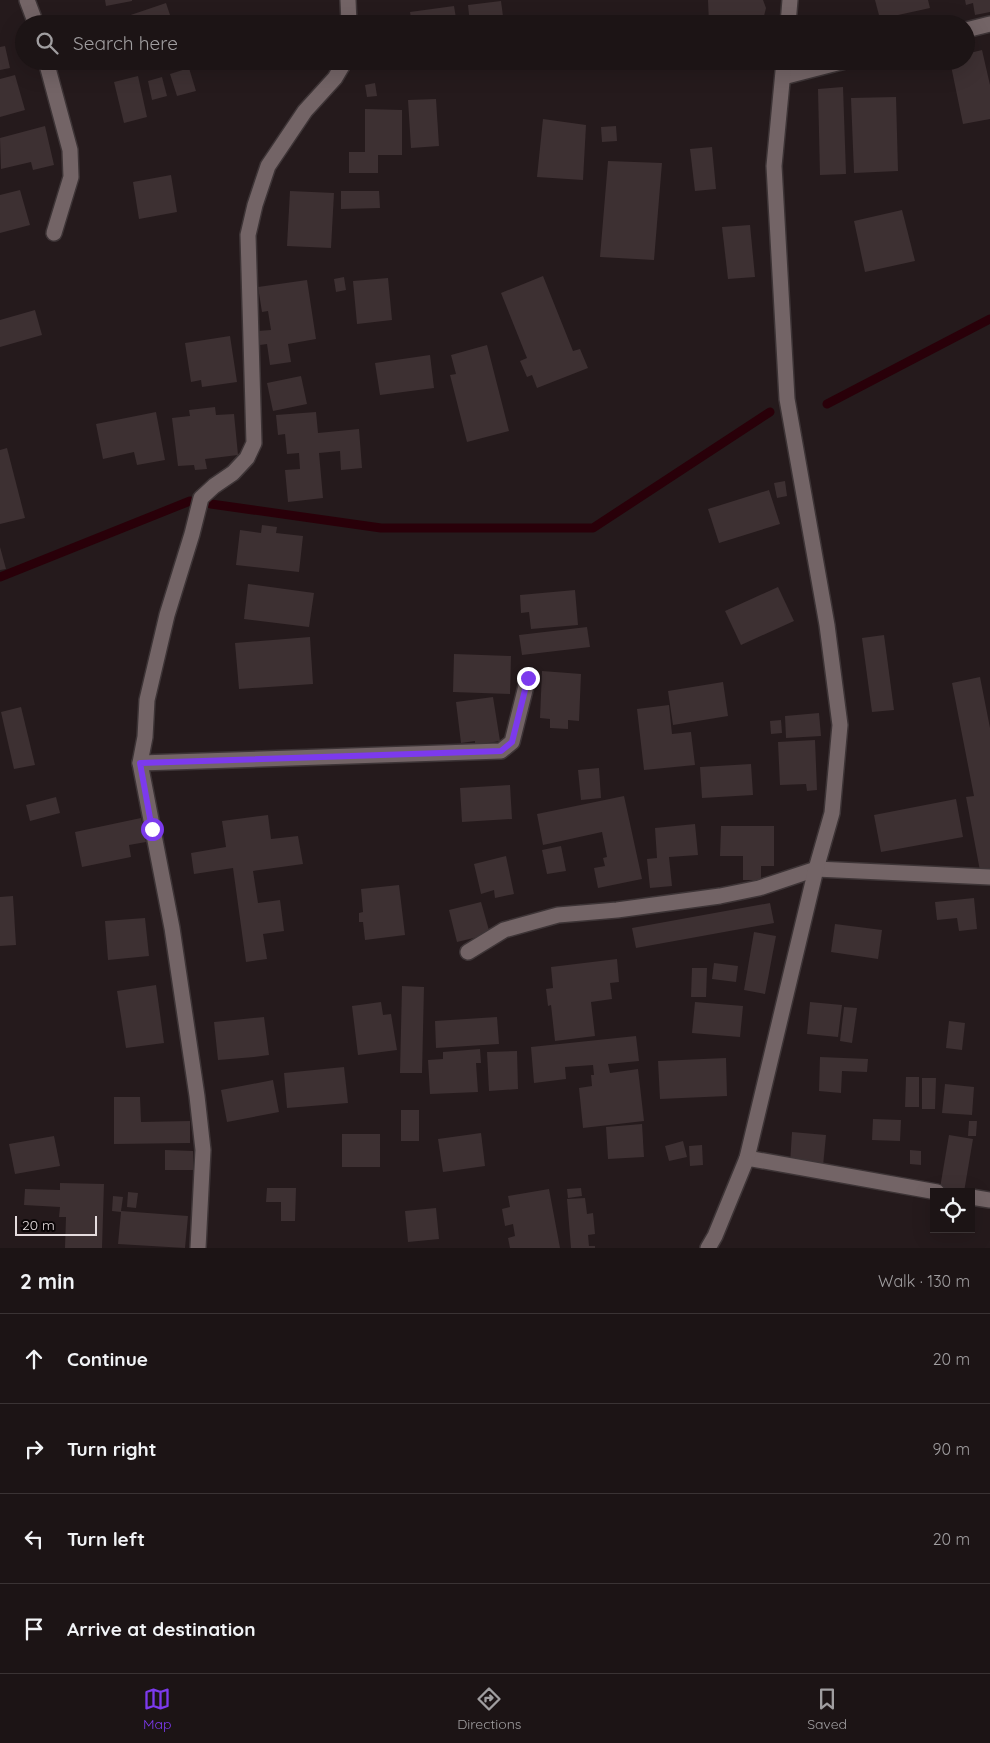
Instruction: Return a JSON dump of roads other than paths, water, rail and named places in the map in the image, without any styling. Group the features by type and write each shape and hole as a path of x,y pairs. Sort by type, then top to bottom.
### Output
{"street":[{"path":"27,0 33,15"},
{"path":"789,15 790,0"},
{"path":"350,15 352,1"},
{"path":"975,28 990,24"},
{"path":"48,70 70,150 71,177 54,233"},
{"path":"198,1248 203,1150 197,1096 172,928 140,763 145,737 147,700 167,615 201,498 233,473 247,458 254,443 248,235 255,205 268,166 305,111 335,78 339,70"},
{"path":"708,1248 715,1236 747,1158 816,869 832,813 840,725 827,625 787,399 774,166 783,70"},
{"path":"783,77 810,70"},
{"path":"140,763 501,751 512,742 528,678"},
{"path":"468,952 504,930 558,915 617,910 720,896 759,888 816,869 990,877"},
{"path":"747,1158 930,1191"},
{"path":"975,1198 990,1200"}],"waterway":[{"path":"827,404 990,319"},
{"path":"211,504 381,528 593,528 770,412"},
{"path":"0,577 190,501"}]}
